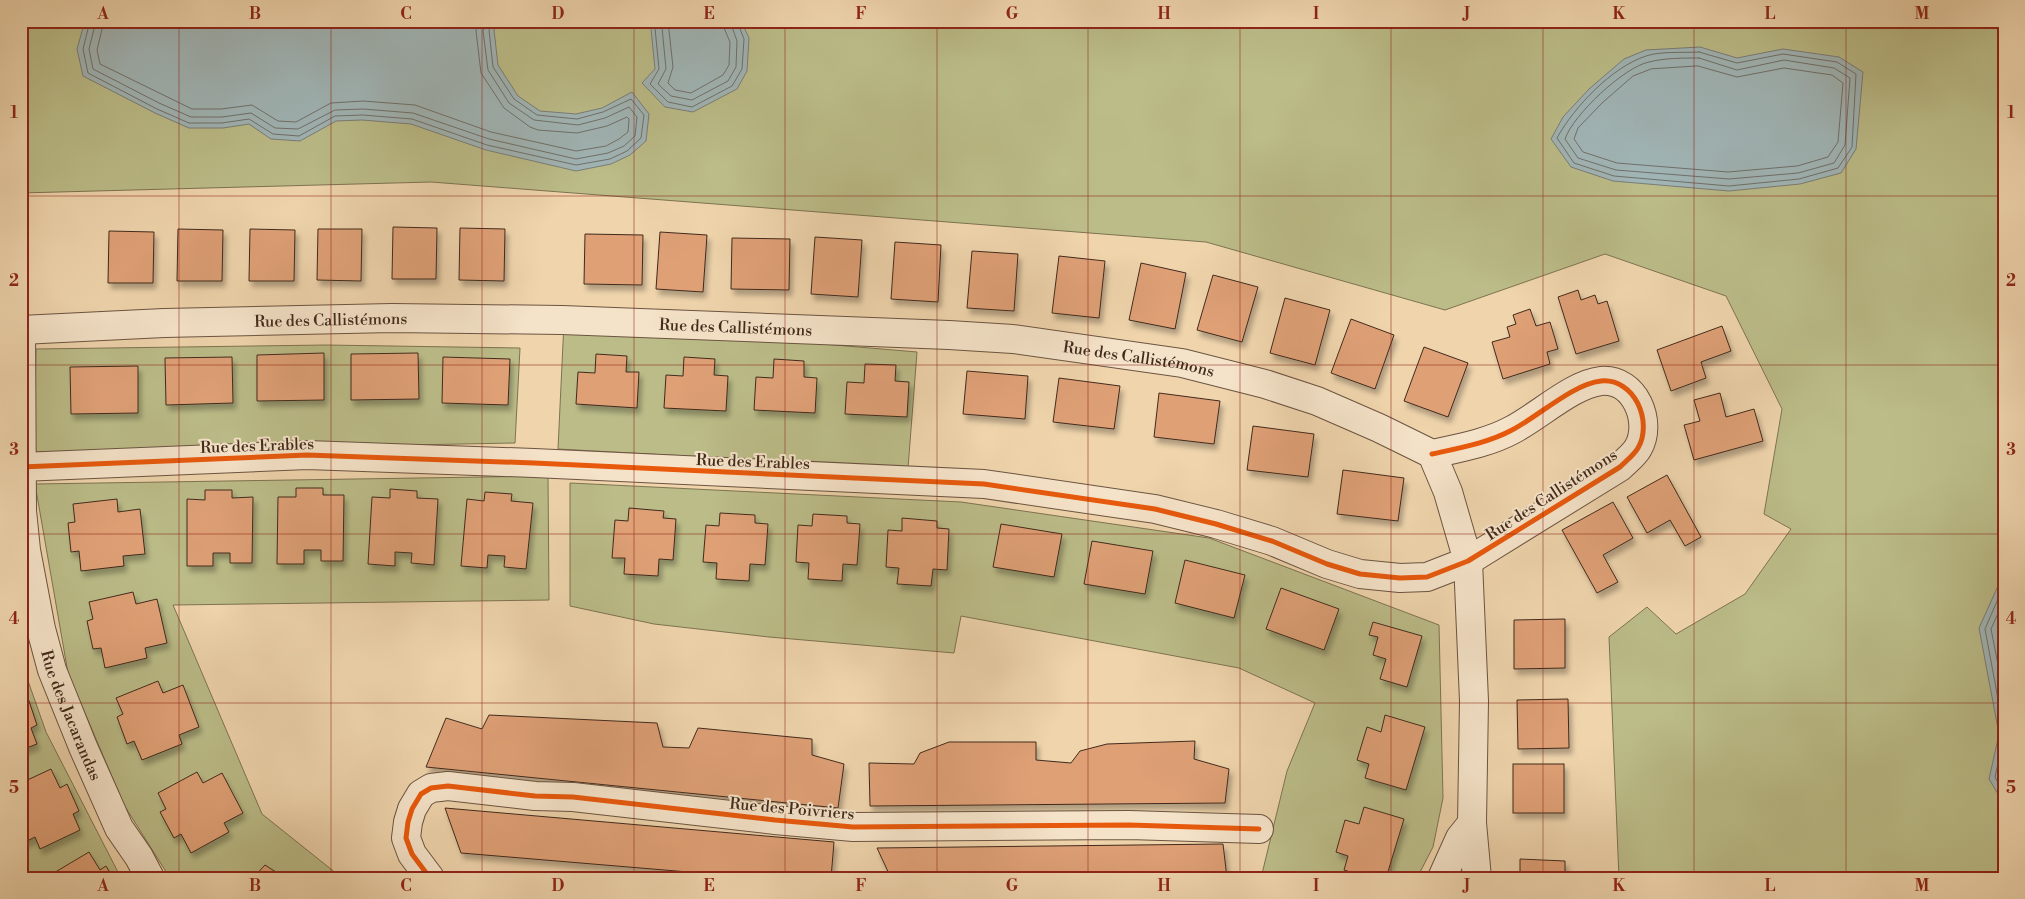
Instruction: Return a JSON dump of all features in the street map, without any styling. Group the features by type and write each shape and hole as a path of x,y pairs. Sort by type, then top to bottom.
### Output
{"street":[{"name":"Rue des Callistémons","path":"21,330 164,323 392,318 562,320 1013,339 1182,363 1265,384 1317,401 1432,454 1485,441 1510,431 1588,384 1604,381 1623,387 1634,396 1642,410 1642,438 1638,448 1620,467 1468,561"},
{"name":"Rue des Jacarandas","path":"21,330 22,511 26,550 40,629 52,670 83,747 119,828 139,857 150,878"},
{"name":"Rue des Callistémons","path":"1432,454 1448,492 1468,561 1474,701 1472,823 1477,878"},
{"name":"Rue des Erables","path":"21,467 307,455 534,463 984,484 1155,509 1216,524 1272,541 1327,564 1360,574 1400,578 1427,576 1468,561"},
{"name":"Rue des Poivriers","path":"430,878 412,854 406,838 408,822 412,809 421,794 431,788 448,786 535,796 573,797 853,827 1129,825 1259,829"},
{"path":"1442,878 1460,838 1472,823"}],"green space":[{"path":"21,21 2004,21 2004,878 1619,878 1609,637 1647,607 1676,634 1745,594 1791,529 1764,514 1782,409 1726,296 1605,254 1445,310 1206,242 431,182 21,193"},
{"path":"564,322 917,352 908,468 558,449"},
{"path":"326,345 520,348 515,443 34,452 36,349"},
{"path":"548,476 549,600 173,605 262,814 342,878 170,878 124,805 68,673 35,484"},
{"path":"570,483 961,502 1209,538 1439,625 1443,798 1433,847 1417,878 1261,878 1287,771 1315,703 1239,668 961,616 954,653 769,637 654,624 570,606"},
{"path":"21,661 46,732 121,878 21,878"}],"water":[{"path":"85,21 500,21 494,30 498,65 518,96 540,111 576,114 602,108 632,92 649,114 646,141 630,155 611,164 576,171 486,150 411,124 362,120 336,121 300,141 271,139 249,124 223,128 189,128 155,113 83,76 77,49"},
{"path":"644,21 741,21 749,38 747,71 737,89 693,112 665,107 642,83 655,69 651,29"},
{"path":"1700,47 1737,58 1783,49 1839,57 1863,72 1856,149 1841,173 1800,184 1729,191 1613,181 1571,167 1551,139 1563,117 1589,89 1624,59 1646,50"},
{"path":"2004,503 2004,804 1989,779 1999,734 1979,628 2002,577"}],"building":[{"path":"393,227 437,228 436,279 392,279"},
{"path":"460,228 505,229 504,281 459,280"},
{"path":"178,229 223,230 222,281 177,281"},
{"path":"250,229 295,230 294,281 249,281"},
{"path":"318,229 362,229 361,281 317,280"},
{"path":"109,231 154,232 153,283 108,283"},
{"path":"660,232 707,235 703,292 656,289"},
{"path":"585,234 643,235 642,285 584,284"},
{"path":"815,237 862,240 858,297 811,294"},
{"path":"732,238 790,239 789,290 731,289"},
{"path":"895,242 941,245 938,302 891,299"},
{"path":"972,251 1018,254 1014,311 967,308"},
{"path":"1059,256 1105,261 1099,318 1052,313"},
{"path":"1141,263 1186,273 1175,329 1129,320"},
{"path":"1213,275 1258,287 1242,342 1197,330"},
{"path":"1578,290 1581,300 1595,295 1598,304 1607,301 1619,341 1576,354 1558,297"},
{"path":"1285,298 1330,310 1315,365 1270,353"},
{"path":"1530,309 1536,326 1550,322 1558,349 1547,352 1550,364 1503,379 1492,342 1510,337 1507,327 1516,324 1513,315"},
{"path":"1351,319 1394,335 1375,389 1331,373"},
{"path":"1722,326 1731,351 1701,362 1706,378 1671,391 1657,350"},
{"path":"1424,347 1468,363 1448,417 1404,401"},
{"path":"324,353 324,400 257,401 257,355"},
{"path":"418,353 419,399 351,400 351,354"},
{"path":"596,354 627,356 626,372 639,372 637,408 576,404 578,372 595,373"},
{"path":"232,357 233,403 166,405 165,358"},
{"path":"443,357 510,359 508,405 442,403"},
{"path":"684,357 715,359 714,375 728,376 726,411 664,408 666,375 683,376"},
{"path":"774,359 804,361 804,377 817,378 815,413 754,410 756,377 773,378"},
{"path":"865,364 896,365 895,381 909,382 907,417 845,414 847,382 864,383"},
{"path":"138,366 138,413 71,414 70,367"},
{"path":"967,371 1028,376 1025,419 963,414"},
{"path":"1059,378 1120,386 1114,429 1053,422"},
{"path":"1159,393 1220,401 1214,444 1154,437"},
{"path":"1720,393 1726,417 1754,409 1763,441 1694,460 1684,425 1700,421 1694,400"},
{"path":"1253,426 1314,434 1308,477 1247,470"},
{"path":"1343,470 1404,478 1398,521 1337,514"},
{"path":"1667,475 1701,537 1685,546 1670,520 1647,533 1627,497"},
{"path":"296,488 323,488 323,495 344,495 343,561 321,561 321,550 304,550 304,564 277,564 278,497 296,497"},
{"path":"390,489 417,491 417,498 438,499 434,565 411,563 412,553 395,552 395,566 368,564 372,497 390,498"},
{"path":"205,490 232,490 232,498 253,497 252,563 230,563 230,553 213,553 213,566 187,566 187,499 205,500"},
{"path":"485,492 512,494 511,501 533,503 526,569 504,567 505,556 488,555 487,568 461,566 467,499 484,501"},
{"path":"117,499 118,512 140,509 145,554 123,556 124,566 81,571 79,551 71,552 68,523 75,522 73,504"},
{"path":"1613,502 1633,538 1603,555 1618,582 1597,593 1562,530"},
{"path":"629,508 664,511 663,518 676,519 673,560 659,559 658,576 624,574 625,558 612,558 615,520 628,521"},
{"path":"720,513 755,515 755,523 768,524 765,565 750,564 749,581 716,579 717,563 703,562 706,525 719,526"},
{"path":"813,514 847,516 847,523 860,524 857,565 843,564 842,581 808,579 809,563 796,562 798,525 812,526"},
{"path":"902,518 937,521 937,528 949,529 947,570 933,569 931,586 897,584 899,568 886,567 888,530 902,531"},
{"path":"1001,524 1062,534 1054,577 993,567"},
{"path":"1092,541 1153,551 1145,594 1084,584"},
{"path":"1185,560 1245,575 1234,618 1175,603"},
{"path":"1281,588 1339,609 1324,650 1266,629"},
{"path":"133,592 136,604 157,599 167,643 145,648 147,658 105,668 101,648 93,649 87,621 93,619 89,602"},
{"path":"1565,619 1565,668 1514,669 1514,620"},
{"path":"1373,622 1422,636 1407,687 1380,679 1386,659 1373,655 1378,637 1369,635"},
{"path":"158,681 163,693 183,685 199,727 179,735 182,744 142,760 134,741 127,744 117,717 123,714 116,698"},
{"path":"28,698 37,725 31,728 37,744 21,750 21,700"},
{"path":"1568,699 1569,748 1518,749 1517,700"},
{"path":"489,715 657,723 663,747 689,748 698,728 812,739 812,755 844,764 838,808 426,767 446,718 482,729"},
{"path":"1385,715 1425,727 1406,790 1365,778 1369,764 1357,760 1367,727 1381,732"},
{"path":"1195,741 1194,759 1229,769 1225,803 870,806 869,763 914,764 920,753 949,742 1036,742 1036,760 1071,763 1080,751 1107,744"},
{"path":"1513,764 1564,764 1564,813 1513,813"},
{"path":"51,769 60,788 67,784 79,811 73,814 80,830 40,849 35,837 21,844 21,783"},
{"path":"197,772 203,783 222,773 243,813 224,823 229,832 191,853 181,834 174,838 160,812 166,809 158,793"},
{"path":"1364,807 1404,819 1386,878 1370,878 1344,870 1348,856 1336,852 1345,820 1359,824"},
{"path":"445,808 834,842 831,878 760,878 461,853"},
{"path":"1223,844 1227,878 891,878 877,848"},
{"path":"89,852 100,870 106,866 113,878 54,878 52,874"},
{"path":"1520,859 1565,861 1565,878 1520,878"},
{"path":"265,865 285,878 253,878"}],"cycle path":[{"path":"21,467 307,455 534,463 984,484 1155,509 1216,524 1272,541 1327,564 1360,574 1400,578 1427,577 1468,561 1620,467 1638,448 1642,438 1642,415 1632,394 1623,387 1613,382 1601,381 1590,383 1568,394 1503,435 1473,445 1432,454"},
{"path":"430,878 412,854 406,838 408,822 412,809 421,794 431,788 448,786 535,796 573,797 853,827 1129,825 1259,829"}]}
